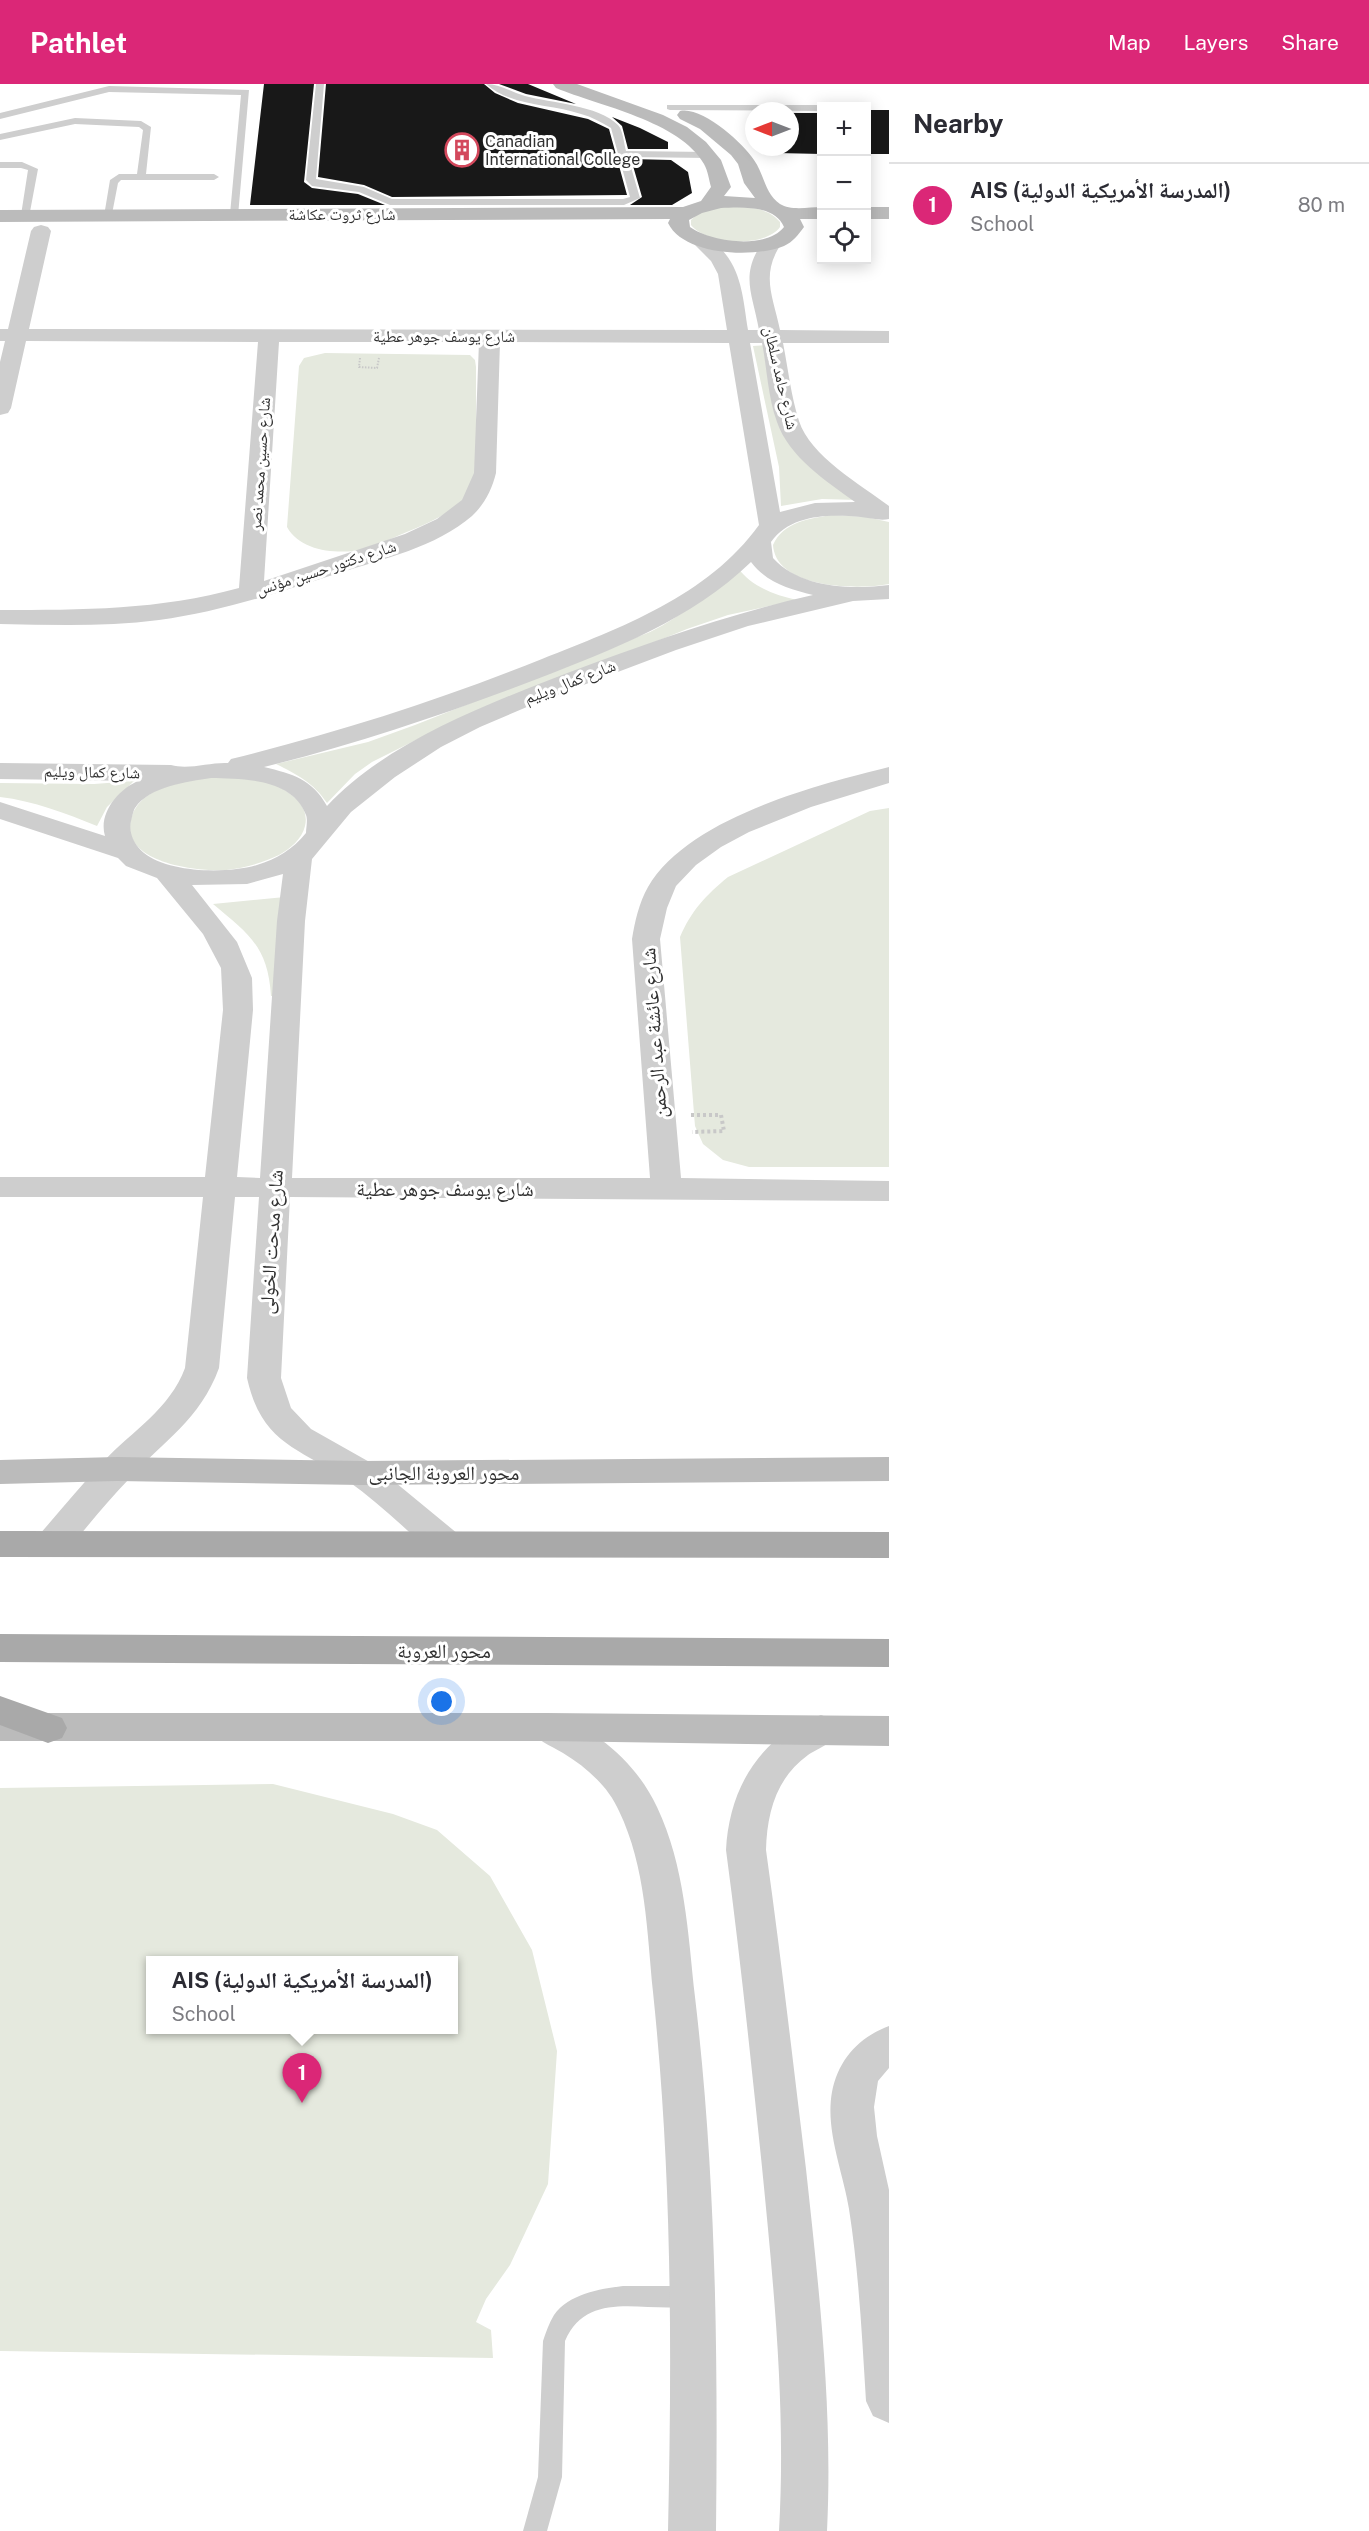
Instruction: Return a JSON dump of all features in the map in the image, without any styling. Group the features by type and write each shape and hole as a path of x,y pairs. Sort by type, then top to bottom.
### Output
{"main road":[{"path":"0,1544 889,1545"},
{"name":"محور العروبة","path":"0,1648 889,1653"},
{"path":"0,1710 48,1728"}],"street":[{"path":"562,84 653,118 678,131 703,150 715,165 721,187 689,228 736,246 772,243 785,238 792,232 817,231"},
{"path":"604,84 670,107 706,126 738,151 747,163 754,183 778,210 793,222 792,232"},
{"path":"678,131 706,126"},
{"path":"708,204 747,202 778,210 817,213"},
{"path":"871,213 889,213"},
{"name":"شارع ثروت عكاشة","path":"0,232 41,231 107,214 235,214 689,228"},
{"name":"شارع ثروت عكاشة","path":"0,216 26,215 80,222 689,228"},
{"name":"شارع حامد سلطان","path":"689,228 724,264 735,310 745,370 765,534 762,560 781,577 813,589 852,594"},
{"path":"0,408 9,335 41,231"},
{"path":"871,231 889,231"},
{"name":"شارع حامد سلطان","path":"772,243 764,254 758,272 788,422 795,436 818,463 886,514"},
{"path":"659,337 735,310"},
{"path":"766,313 853,337"},
{"name":"شارع يوسف جوهر عطية","path":"9,335 889,337"},
{"name":"شارع حسين محمد نصر","path":"251,592 269,336"},
{"name":"شارع دكتور حسين مؤنس","path":"0,616 136,615 191,608 251,592 404,543 461,513 480,494 485,473 490,337"},
{"path":"659,337 707,349 730,359 745,370"},
{"path":"774,361 808,347 853,337"},
{"name":"شارع كمال ويليم","path":"226,769 342,740 423,714 635,630 698,594 787,517 832,508 886,514"},
{"path":"852,594 889,592"},
{"name":"شارع كمال ويليم","path":"309,844 341,807 374,780 414,752 488,715 686,638 772,612 852,594"},
{"path":"226,769 184,773 162,779 143,789 128,800 119,813 115,826 118,840 127,852 145,865 168,874 200,879 234,878 266,871 309,844"},
{"name":"شارع مدحت الخولى","path":"226,769 254,771 279,778 299,788 314,801 320,816 309,844 291,921 264,1378 268,1399 277,1415 299,1437 361,1473 445,1543"},
{"name":"شارع كمال ويليم","path":"0,771 184,773"},
{"name":"شارع عائشة عبد الرحمن","path":"666,1188 646,939 654,903 666,880 684,862 722,835 840,788 888,776"},
{"path":"0,810 127,852"},
{"path":"52,1544 117,1469 174,1415 194,1390 202,1368 238,1010 238,987 235,969 228,952 199,910 168,874"},
{"name":"شارع يوسف جوهر عطية","path":"0,1187 666,1188 889,1191"},
{"name":"محور العروبة الجانبى","path":"0,1472 117,1469 361,1473 889,1469"},
{"path":"0,1727 547,1727 889,1731"},
{"path":"547,1727 574,1740 602,1759 636,1803 654,1846 669,1945 681,2050 690,2163 694,2296 692,2531"},
{"path":"803,2531 805,2420 801,2329 746,1839 751,1804 760,1783 790,1748 821,1730"},
{"path":"889,2044 878,2050 866,2063 857,2079 852,2114 871,2211 883,2312 889,2401"}],"lane":[{"path":"320,84 311,180 315,184 361,189 390,201 624,202 635,198 624,152 615,127 605,119 568,106 515,97 490,84"},
{"path":"0,116 117,86 243,91 248,94 235,214"},
{"path":"670,107 817,108"},
{"path":"0,137 75,121 141,124 148,129 141,177"},
{"path":"624,152 703,150"},
{"path":"0,165 22,165 33,169 26,215"},
{"path":"107,214 114,179 214,177"},
{"path":"535,2531 550,2477 555,2342 563,2321 580,2306 604,2298 694,2296"}],"shaded area":[{"path":"722,207 745,207 768,212 780,222 780,227 773,234 762,238 736,241 710,237 691,225 691,220 701,211"},
{"path":"767,345 780,417 858,500 822,499 781,506 779,467 753,346"},
{"path":"325,353 470,355 475,360 476,482 461,502 428,523 366,549 342,552 320,549 301,542 293,535 287,527 299,366 304,358"},
{"path":"833,515 866,517 889,522 889,584 858,587 820,583 788,571 778,560 773,545 783,531 798,522"},
{"path":"738,568 764,589 797,600 728,615 687,629 428,734 372,762 355,774 327,803 297,775 276,764 368,742 650,632 696,603"},
{"path":"209,776 250,777 288,792 302,807 306,816 301,835 291,847 279,855 253,865 226,870 179,866 147,854 136,844 130,832 132,816 142,800 174,783"},
{"path":"134,781 107,807 97,826 61,812 0,797 0,783 94,784"},
{"path":"889,808 889,1167 749,1167 723,1160 703,1144 695,1126 680,937 684,928 700,904 728,877 870,811"},
{"path":"295,896 280,996 271,996 266,965 261,953 246,933 213,904"},
{"path":"273,1784 393,1814 437,1830 490,1876 532,1950 557,2051 548,2184 510,2265 486,2299 476,2322 491,2330 493,2358 0,2351 0,1788"}],"building":[{"path":"264,84 314,84 304,182 312,188 358,194 385,205 250,205"},
{"name":"Canadian International College","path":"326,84 484,84 495,93 518,103 588,119 609,129 627,195 392,197 364,185 318,177"},
{"path":"499,84 528,84 576,104 526,94"},
{"path":"871,110 889,110 889,154 871,154"},
{"path":"799,113 817,113 817,154 799,153"},
{"path":"612,117 668,142 668,149 628,149 622,126"},
{"path":"631,159 671,160 688,172 692,193 672,205 630,205 642,197"}],"place":[{"name":"Canadian International College","path":"462,150"},
{"name":"AIS (المدرسة الأمريكية الدولية)","path":"302,2103"}]}
